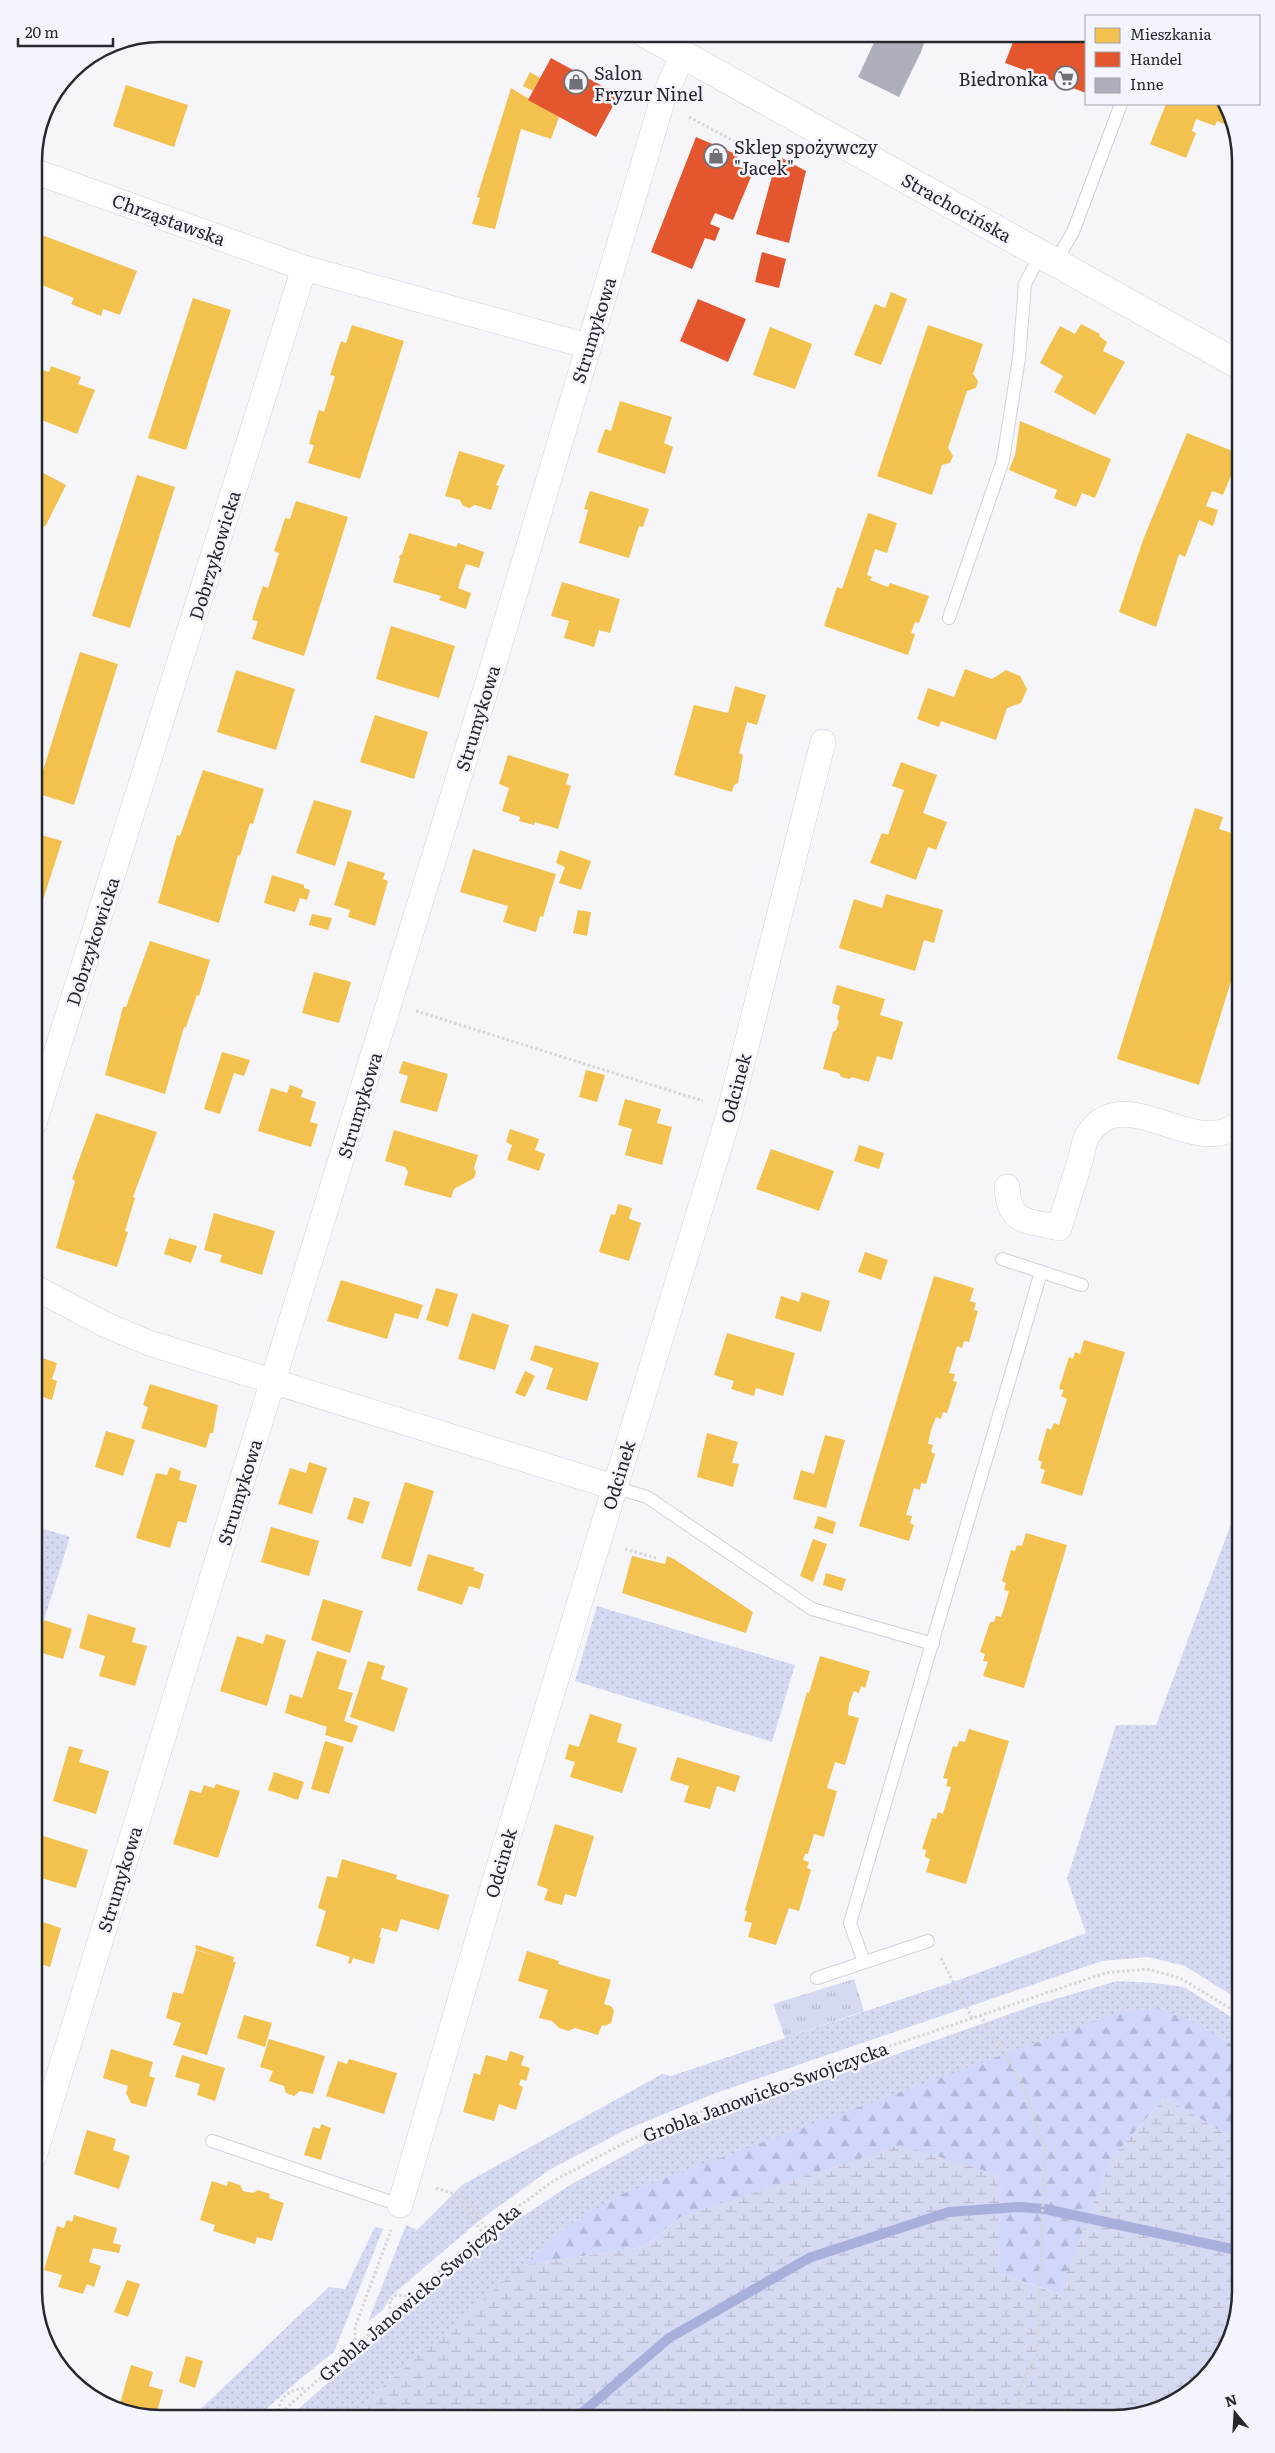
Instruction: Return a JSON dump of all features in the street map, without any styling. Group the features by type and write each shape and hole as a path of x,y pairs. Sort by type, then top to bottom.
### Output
{"main road":[{"name":"Strachocińska","path":"662,43 801,122 1049,257 1232,361"}],"street":[{"name":"Strumykowa","path":"42,2130 274,1383 662,102 683,54"},
{"name":"Chrząstawska","path":"43,174 304,268"},
{"path":"304,268 588,346"},
{"name":"Dobrzykowicka","path":"43,1096 304,268"},
{"name":"Odcinek","path":"400,2205 506,1843 730,1109 823,742"},
{"path":"1007,1187 1008,1205 1014,1214 1020,1218 1059,1228 1088,1134 1104,1117 1123,1113 1204,1134 1221,1134 1232,1127"},
{"path":"42,1291 104,1324 149,1343 614,1487"}],"lane":[{"path":"949,618 1002,460 1019,358 1025,284 1073,232 1121,105"},
{"path":"1002,1259 1082,1285"},
{"path":"864,1962 850,1923 1041,1272"},
{"path":"614,1487 647,1497 812,1609 933,1644"},
{"path":"817,1978 928,1941"},
{"path":"212,2141 400,2205"}],"path":[{"path":"684,115 748,148"},
{"path":"390,1003 730,1109"},
{"name":"Grobla Janowicko-Swojczycka","path":"284,2410 488,2229 555,2180 630,2140 720,2104 1105,1973 1147,1969 1180,1978 1232,2010"},
{"path":"954,1982 972,2018"},
{"path":"980,2015 1022,2083 1045,2148 1037,2355 1020,2388 1020,2410"},
{"path":"483,2233 460,2204 464,2197 488,2229"},
{"path":"354,2346 355,2327 400,2205"},
{"path":"390,2314 390,2300 396,2295 411,2296"},
{"path":"277,2410 279,2401 291,2390 308,2388"}],"green space":[{"path":"1232,1521 1232,1995 1185,1966 1148,1957 1102,1961 716,2093 625,2130 549,2170 480,2220 391,2296 383,2310 368,2322 406,2225 417,2230 462,2185 662,2074 671,2076 956,1981 1086,1933 1067,1879 1116,1725 1156,1725"},
{"path":"42,1529 70,1537 42,1625"},
{"path":"597,1606 795,1665 772,1742 575,1681"},
{"path":"854,1979 864,2011 785,2038 773,2004"},
{"path":"1117,1981 1184,1987 1232,2017 1232,2044 1202,2026 575,2221 356,2410 297,2410 493,2236 570,2185 649,2142 1035,2005"},
{"path":"1157,2008 1202,2026 1232,2044 1232,2138 1165,2097 1112,2158 1059,2294 999,2273 1001,2176 682,2216 643,2247 523,2265 575,2221 622,2194 1120,2012"},
{"path":"1165,2097 1232,2138 1232,2299 1226,2330 1212,2358 1192,2381 1173,2395 1152,2404 1137,2408 1114,2410 356,2410 523,2265 643,2247 682,2216 900,2145 1002,2176 999,2273 1058,2294 1112,2158"},
{"path":"375,2227 383,2229 334,2352 265,2410 199,2410 329,2287 345,2289"}],"building: Mieszkania":[{"path":"530,72 540,78 533,91 523,86"},
{"path":"126,85 188,105 174,147 113,126"},
{"path":"511,88 559,117 551,139 521,129 495,229 472,224 480,198 477,197"},
{"path":"1166,105 1218,105 1226,125 1217,121 1215,126 1196,119 1192,131 1196,133 1186,158 1150,144"},
{"path":"43,235 137,271 120,315 103,309 101,316 71,304 74,298 43,285"},
{"path":"891,292 907,299 881,365 854,355 875,304 885,308"},
{"path":"193,298 231,310 186,450 148,438"},
{"path":"1081,324 1100,334 1099,336 1107,342 1103,351 1125,362 1095,415 1054,392 1063,376 1040,363 1060,326 1075,334"},
{"path":"352,325 404,341 360,479 308,463 314,445 309,444 314,426 319,410 324,412 335,376 330,375 341,341 346,343"},
{"path":"928,325 983,344 973,374 978,381 976,388 967,391 948,448 953,456 950,463 942,465 932,495 877,476"},
{"path":"770,327 812,344 795,389 753,375"},
{"path":"51,366 81,377 78,384 95,390 77,434 43,421 43,370 49,372"},
{"path":"620,401 672,417 664,443 673,447 665,474 597,452 605,429 611,431"},
{"path":"1020,421 1111,459 1095,498 1082,493 1076,507 1054,498 1057,490 1009,470 1015,455"},
{"path":"1187,433 1232,451 1232,473 1223,495 1212,491 1206,506 1218,510 1213,526 1199,520 1185,557 1179,554 1156,627 1119,612 1143,540"},
{"path":"459,451 505,465 496,485 499,486 491,510 475,505 469,508 463,506 460,500 445,496"},
{"path":"43,473 66,485 45,527 43,526"},
{"path":"137,475 175,487 130,628 92,616"},
{"path":"590,491 649,509 643,527 639,526 629,558 579,543 588,510 584,509"},
{"path":"296,501 348,517 304,656 252,639 258,621 252,620 257,603 263,586 268,588 279,553 274,551 285,518 290,519"},
{"path":"868,513 897,523 887,553 875,549 867,575 872,577 870,580 888,587 890,583 929,596 919,623 915,622 911,633 915,634 908,655 824,626 837,587 842,589"},
{"path":"409,533 456,547 458,543 484,552 479,568 466,564 462,575 458,588 471,593 466,609 439,600 441,596 393,582 400,559 399,556 402,554"},
{"path":"562,582 620,599 610,633 599,630 594,647 564,638 569,621 551,616"},
{"path":"391,626 455,646 439,698 376,679"},
{"path":"80,652 118,664 74,805 43,795 43,771"},
{"path":"965,669 992,679 1006,670 1020,676 1027,689 1021,703 1007,708 996,740 941,721 939,727 917,719 928,688 954,697"},
{"path":"236,670 295,689 276,750 217,732"},
{"path":"735,686 766,695 757,725 747,722 739,753 743,755 738,783 734,785 732,792 674,775 694,705 728,713"},
{"path":"375,715 428,732 414,779 360,762"},
{"path":"508,755 569,774 566,784 571,786 558,829 535,822 534,825 519,821 520,817 502,811 509,788 499,784"},
{"path":"901,762 937,775 923,813 947,822 936,850 928,847 916,880 870,863 882,833 888,835 904,790 892,786"},
{"path":"203,770 264,789 253,824 250,823 240,856 238,855 219,923 158,903 177,835 180,836"},
{"path":"314,800 352,811 335,866 296,853"},
{"path":"1195,808 1223,817 1219,829 1232,833 1232,978 1199,1085 1117,1059"},
{"path":"43,835 62,841 43,901"},
{"path":"473,849 556,874 543,917 540,916 536,932 503,922 508,906 460,892"},
{"path":"560,850 591,861 581,890 559,883 565,867 556,863"},
{"path":"348,861 385,873 383,879 388,881 375,926 348,917 350,910 334,905"},
{"path":"272,875 304,885 304,888 310,890 307,900 300,898 295,912 264,903"},
{"path":"886,894 943,910 934,943 924,940 915,971 839,948 854,899 882,908"},
{"path":"578,910 591,912 587,936 573,933"},
{"path":"312,914 332,918 328,930 309,925"},
{"path":"150,941 210,960 199,996 197,995 186,1027 184,1027 165,1094 105,1075 123,1007 126,1007"},
{"path":"314,972 351,982 339,1023 302,1013"},
{"path":"837,985 885,999 880,1015 903,1022 892,1060 877,1056 869,1082 852,1077 849,1079 841,1077 839,1073 823,1069 833,1032 836,1030 839,1022 837,1018 840,1006 832,1003"},
{"path":"222,1052 250,1060 244,1076 234,1073 220,1114 204,1109"},
{"path":"403,1061 448,1074 437,1112 400,1102 408,1076 399,1073"},
{"path":"586,1070 605,1075 597,1102 579,1097"},
{"path":"290,1085 303,1090 301,1097 316,1102 310,1122 318,1124 311,1147 258,1131 271,1088 287,1093"},
{"path":"625,1099 661,1109 657,1123 672,1127 662,1165 625,1155 632,1129 618,1125"},
{"path":"96,1113 157,1132 133,1197 135,1198 125,1231 128,1232 117,1267 56,1248 75,1181 72,1179"},
{"path":"510,1129 539,1139 535,1150 545,1154 539,1171 507,1160 512,1145 506,1142"},
{"path":"394,1130 478,1155 474,1168 476,1172 474,1178 454,1189 451,1198 404,1185 408,1172 405,1167 385,1161"},
{"path":"859,1145 884,1153 879,1169 854,1161"},
{"path":"771,1149 834,1171 819,1211 756,1189"},
{"path":"618,1204 632,1208 629,1219 641,1223 629,1261 599,1252 611,1214 615,1215"},
{"path":"214,1213 275,1231 262,1275 220,1262 222,1255 204,1250"},
{"path":"169,1238 197,1246 191,1263 164,1254"},
{"path":"865,1252 888,1260 881,1280 858,1272"},
{"path":"934,1276 974,1288 970,1301 976,1303 974,1310 978,1311 969,1342 964,1341 962,1348 957,1346 949,1373 955,1374 953,1381 957,1382 947,1413 943,1412 941,1419 936,1417 931,1430 928,1444 933,1445 931,1452 935,1454 926,1484 921,1483 920,1490 914,1488 906,1515 912,1516 910,1523 914,1525 909,1541 859,1526"},
{"path":"341,1280 423,1305 418,1319 395,1313 387,1339 327,1321"},
{"path":"436,1288 458,1294 448,1327 426,1320"},
{"path":"802,1292 830,1301 821,1332 775,1318 781,1296 799,1302"},
{"path":"472,1313 509,1325 495,1370 458,1359"},
{"path":"727,1333 795,1353 783,1396 756,1388 754,1396 731,1389 734,1381 714,1375"},
{"path":"1084,1340 1125,1352 1082,1496 1041,1483 1045,1470 1040,1468 1042,1462 1038,1460 1047,1428 1051,1430 1054,1423 1059,1425 1067,1399 1061,1396 1064,1390 1059,1389 1069,1357 1073,1359 1075,1352 1080,1354"},
{"path":"535,1345 599,1363 587,1401 546,1389 553,1368 530,1360"},
{"path":"42,1358 57,1363 52,1379 57,1381 52,1400 42,1397"},
{"path":"525,1371 535,1376 525,1397 515,1393"},
{"path":"150,1384 218,1405 213,1433 210,1433 206,1448 141,1428 148,1407 143,1405"},
{"path":"106,1431 135,1440 123,1476 95,1467"},
{"path":"707,1433 738,1442 732,1463 739,1464 733,1487 697,1477"},
{"path":"825,1435 845,1440 826,1508 793,1499 801,1470 814,1474"},
{"path":"309,1462 327,1468 312,1514 278,1504 290,1468 306,1473"},
{"path":"170,1467 181,1471 179,1480 197,1485 186,1523 178,1521 170,1548 136,1538 156,1473 167,1475"},
{"path":"405,1482 434,1491 411,1567 381,1558"},
{"path":"354,1497 370,1502 363,1524 347,1519"},
{"path":"818,1516 836,1522 833,1534 814,1528"},
{"path":"271,1527 319,1541 309,1576 261,1562"},
{"path":"1026,1533 1067,1545 1024,1688 983,1676 988,1662 983,1661 985,1654 980,1652 990,1622 994,1622 996,1616 1001,1617 1005,1605 1009,1591 1004,1590 1006,1583 1002,1581 1011,1550 1015,1551 1017,1545 1022,1546"},
{"path":"813,1539 827,1544 813,1582 800,1576"},
{"path":"428,1554 475,1568 473,1570 484,1574 480,1589 469,1586 462,1605 417,1590"},
{"path":"632,1556 665,1564 667,1556 674,1559 753,1612 746,1633 622,1593"},
{"path":"826,1573 846,1579 842,1591 823,1585"},
{"path":"323,1599 363,1611 350,1653 311,1640"},
{"path":"88,1614 136,1628 132,1642 147,1646 135,1686 99,1676 105,1656 79,1648"},
{"path":"44,1620 72,1629 63,1659 42,1653"},
{"path":"266,1634 286,1640 267,1706 220,1691 237,1636 263,1644"},
{"path":"317,1651 347,1660 338,1689 353,1693 344,1721 358,1726 352,1743 325,1735 327,1727 285,1713 290,1694 302,1698"},
{"path":"820,1656 870,1671 865,1688 861,1686 859,1693 854,1691 849,1704 848,1715 859,1718 845,1765 835,1762 827,1788 837,1791 824,1837 814,1834 808,1854 805,1854 803,1860 809,1862 807,1868 811,1870 799,1911 789,1908 776,1945 748,1937 752,1923 744,1921 747,1911 745,1910 807,1692 809,1693"},
{"path":"368,1661 385,1666 381,1679 408,1688 394,1732 350,1717"},
{"path":"590,1714 622,1724 617,1742 637,1748 622,1793 570,1777 575,1762 565,1759 569,1744 579,1747"},
{"path":"969,1729 1009,1741 966,1884 926,1872 930,1859 925,1857 926,1850 922,1849 932,1818 936,1819 938,1812 943,1814 951,1787 946,1786 948,1779 943,1778 953,1746 957,1747 959,1741 965,1742"},
{"path":"325,1741 344,1747 329,1794 311,1789"},
{"path":"69,1746 83,1750 79,1762 109,1771 96,1814 53,1801"},
{"path":"677,1757 740,1776 735,1792 717,1786 710,1809 684,1802 689,1786 670,1780"},
{"path":"274,1772 304,1782 298,1800 268,1790"},
{"path":"216,1784 240,1791 218,1858 173,1844 190,1790 201,1793 204,1785 214,1788"},
{"path":"555,1824 594,1836 576,1897 565,1894 562,1905 544,1900 548,1889 537,1885"},
{"path":"42,1836 88,1850 76,1888 42,1878"},
{"path":"342,1859 397,1875 396,1879 449,1895 439,1930 401,1919 397,1932 382,1928 374,1964 353,1958 351,1964 348,1963 350,1957 316,1946 326,1911 318,1908 327,1876 337,1878"},
{"path":"42,1922 61,1928 50,1967 42,1965"},
{"path":"196,1945 234,1957 233,1962 236,1962 207,2055 173,2045 181,2023 166,2018 173,1992 183,1994 196,1950 219,1957 195,1949"},
{"path":"527,1951 559,1961 558,1964 611,1980 604,2004 611,2006 614,2011 611,2023 605,2026 602,2025 598,2035 575,2028 568,2031 559,2028 552,2021 539,2018 548,1990 518,1981"},
{"path":"244,2015 272,2023 265,2047 237,2038"},
{"path":"269,2039 325,2056 313,2094 300,2091 294,2096 286,2093 284,2086 269,2081 273,2071 260,2067"},
{"path":"111,2049 153,2062 149,2076 155,2078 146,2107 131,2103 126,2093 128,2086 103,2078"},
{"path":"510,2051 524,2056 521,2065 530,2068 526,2081 521,2079 519,2085 523,2087 516,2110 499,2104 494,2121 463,2112 474,2073 480,2075 486,2055 507,2061"},
{"path":"182,2055 225,2068 215,2101 197,2095 200,2084 175,2077"},
{"path":"349,2059 397,2073 384,2114 326,2096 338,2061 347,2064"},
{"path":"321,2124 331,2128 321,2160 304,2155 313,2127 320,2129"},
{"path":"87,2130 116,2139 113,2150 130,2156 119,2189 74,2174"},
{"path":"212,2181 227,2186 228,2181 240,2185 243,2191 253,2193 258,2190 270,2194 269,2198 284,2203 272,2241 257,2237 255,2244 213,2231 215,2225 200,2220"},
{"path":"74,2215 117,2228 113,2243 121,2245 119,2253 93,2248 89,2262 101,2266 94,2287 87,2284 83,2294 58,2287 62,2275 44,2270 57,2226 64,2228 67,2220 72,2222"},
{"path":"127,2280 140,2284 128,2317 114,2312"},
{"path":"186,2356 203,2361 195,2388 179,2382"},
{"path":"131,2365 153,2372 149,2386 163,2390 157,2410 138,2408 120,2403"}],"building: Handel":[{"name":"Biedronka","path":"1013,43 1085,43 1085,93 1005,63"},
{"path":"551,58 619,95 596,137 528,100"},
{"path":"696,137 738,155 734,165 753,172 733,220 715,213 710,224 720,228 715,241 705,238 692,269 651,252"},
{"path":"782,158 806,171 789,243 756,234 772,176 777,177"},
{"path":"762,252 786,259 779,288 755,282"},
{"path":"698,299 746,319 728,362 680,341"}],"building: Inne":[{"path":"874,43 924,43 899,97 858,77"}],"waterway":[{"path":"585,2410 669,2338 809,2258 949,2212 1019,2207 1045,2209 1232,2249"}],"place":[{"name":"Biedronka","path":"1066,78"},
{"name":"Salon Fryzur Ninel","path":"576,82"},
{"name":"Sklep spożywczy \"Jacek\"","path":"716,156"}]}
